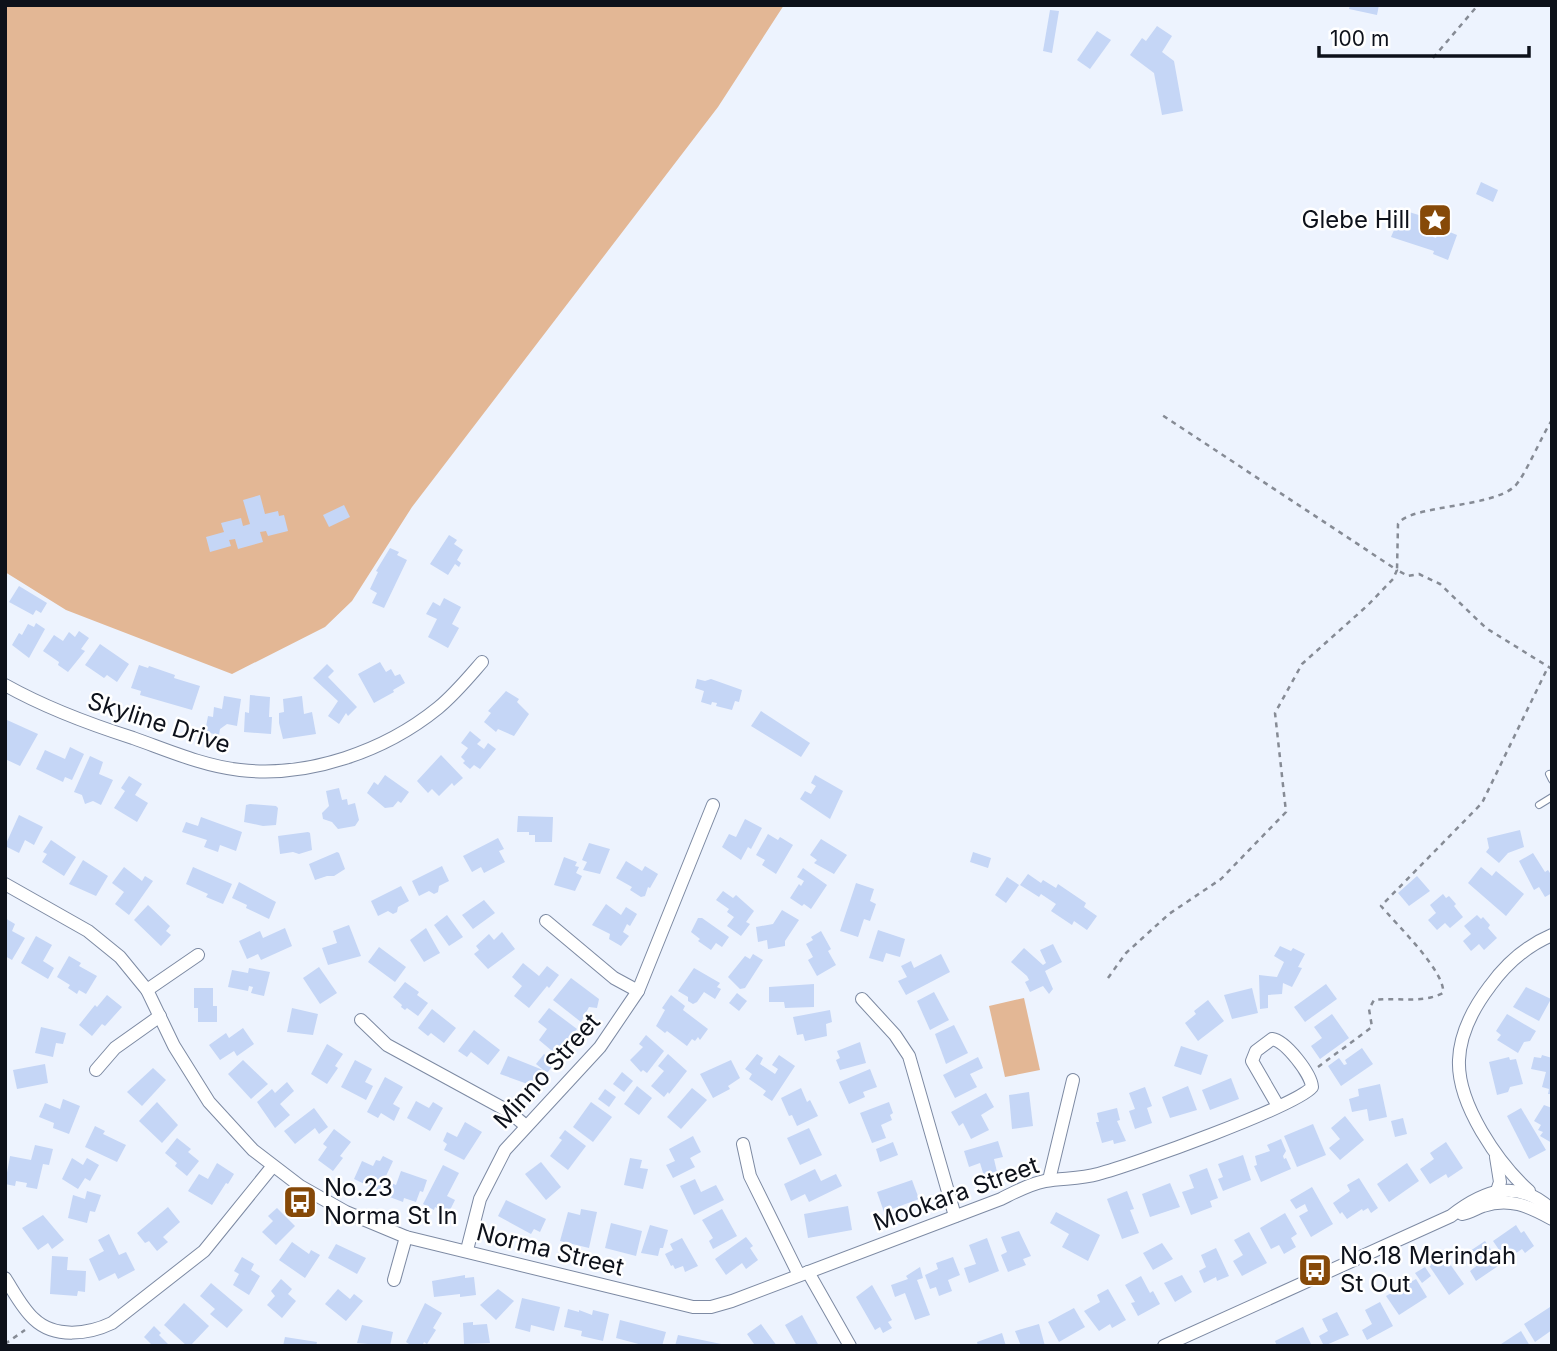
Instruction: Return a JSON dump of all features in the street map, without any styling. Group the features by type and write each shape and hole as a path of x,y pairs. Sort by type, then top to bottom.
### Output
{"street":[{"name":"Skyline Drive","path":"5,685 90,724 180,755 240,770 267,770 319,764 367,749 390,738 413,726 439,707 462,686 482,662"},
{"name":"Minno Street","path":"467,1250 480,1199 505,1150 600,1047 638,991 713,805"},
{"name":"Norma Street","path":"5,884 79,926 103,943 136,974 148,990 185,1066 209,1101 235,1131 272,1167 346,1212 406,1237 684,1305 702,1307 732,1301 803,1274"},
{"path":"546,921 614,978 638,991"},
{"path":"1552,935 1518,955 1493,981 1473,1013 1458,1062 1464,1093 1495,1153 1516,1180 1552,1210"},
{"path":"148,990 198,955"},
{"path":"862,999 895,1035 909,1056 955,1216"},
{"path":"96,1070 115,1048 160,1016"},
{"path":"361,1020 387,1045 508,1111 526,1126"},
{"path":"1278,1106 1252,1061 1256,1051 1267,1041 1281,1041 1307,1075"},
{"name":"Mookara Street","path":"803,1274 1034,1184 1100,1174 1278,1106 1309,1091 1312,1083 1307,1075"},
{"path":"1049,1181 1073,1080"},
{"path":"743,1144 750,1176 803,1274 850,1346"},
{"path":"1495,1153 1500,1175 1497,1191"},
{"path":"5,1278 36,1321 52,1330 76,1333 100,1329 112,1323 204,1251 272,1167"},
{"path":"1164,1346 1451,1216 1464,1206 1497,1191 1520,1190 1532,1194"},
{"path":"1451,1216 1497,1203 1517,1202 1552,1219"},
{"path":"394,1280 406,1237"}],"lane":[{"path":"1539,806 1552,797"}],"path":[{"path":"1433,58 1478,5"},
{"path":"1162,415 1397,570 1408,576 1419,574 1440,584 1486,628 1550,668 1482,803 1381,906 1433,967 1444,985 1443,993 1421,1000 1374,1000 1369,1009 1372,1027 1307,1075"},
{"path":"1108,978 1126,953 1169,915 1221,879 1286,812 1275,713 1303,664 1393,579 1397,570 1398,524 1401,519 1411,514 1458,507 1505,493 1516,485 1552,420"},
{"path":"5,1345 36,1321"}],"shaded area":[{"path":"5,5 784,5 718,107 412,507 352,601 325,627 232,674 66,610 5,572"},
{"path":"1024,998 1040,1070 1005,1077 989,1006"}],"building":[{"path":"1350,5 1379,5 1377,15 1349,9"},
{"path":"1050,10 1059,11 1052,53 1043,51"},
{"path":"1157,26 1172,36 1162,52 1174,61 1183,111 1162,115 1154,73 1130,55 1142,38 1146,41"},
{"path":"1097,31 1111,40 1090,69 1077,60"},
{"path":"1481,182 1498,190 1493,202 1476,194"},
{"path":"1409,212 1422,216 1420,227 1434,232 1433,237 1436,238 1440,228 1457,235 1448,260 1433,254 1434,251 1391,237 1394,230 1388,227 1389,221 1405,221"},
{"path":"260,495 265,514 278,511 279,516 284,515 288,531 268,536 266,531 260,532 263,542 238,549 235,539 229,540 231,546 210,552 206,537 224,532 221,523 241,518 243,526 250,524 243,500"},
{"path":"344,505 350,517 329,527 323,515"},
{"path":"449,535 457,540 454,544 463,550 457,560 461,563 459,567 455,564 448,575 430,564"},
{"path":"390,548 407,560 384,608 372,603 377,593 370,589 378,572 376,571"},
{"path":"19,586 47,603 41,613 36,610 33,615 9,602"},
{"path":"444,598 461,607 452,624 459,628 448,648 428,637 437,619 426,614 433,602 440,606"},
{"path":"36,623 45,629 29,658 12,645 28,624 34,627"},
{"path":"79,631 89,638 81,649 85,651 68,672 43,651 54,635 63,641 69,632 75,637"},
{"path":"100,644 129,664 117,682 107,675 104,678 85,665"},
{"path":"380,662 386,672 391,669 395,676 400,674 405,683 374,703 358,674"},
{"path":"327,664 334,671 328,677 357,707 348,716 346,713 339,724 328,716 338,701 313,678"},
{"path":"139,665 149,666 200,686 192,710 140,695 141,691 131,688"},
{"path":"697,679 711,679 742,690 739,702 735,701 732,710 716,706 717,703 712,702 711,705 701,702 704,691 695,688"},
{"path":"506,691 519,699 517,702 529,714 514,736 498,729 496,732 484,722 491,713 488,711"},
{"path":"250,695 270,697 271,734 244,732 245,712 249,713"},
{"path":"224,696 241,699 237,726 227,724 220,729 219,735 205,732 208,716 213,717 214,707 222,709"},
{"path":"302,696 304,714 312,712 316,734 283,739 279,713 284,712 283,699"},
{"path":"761,711 810,743 801,757 751,726"},
{"path":"7,720 38,734 20,766 5,759"},
{"path":"470,731 481,740 477,744 484,749 488,743 496,749 480,769 474,765 470,769 461,757 468,748 461,743"},
{"path":"70,747 84,754 72,780 65,777 63,782 36,769 45,750 65,759"},
{"path":"441,755 463,778 454,786 452,783 439,796 432,789 428,793 417,781"},
{"path":"90,756 103,762 99,774 113,780 101,805 93,801 85,804 82,795 74,792"},
{"path":"385,775 409,792 401,803 398,801 393,807 385,808 367,793 374,782 378,785"},
{"path":"815,775 843,791 830,819 800,799 805,791 811,794 816,786 811,783"},
{"path":"129,776 142,784 135,795 148,803 137,822 114,808 125,791 121,788"},
{"path":"339,788 342,800 347,799 348,805 355,803 359,820 355,826 338,829 332,822 323,819 322,813 329,806 326,791"},
{"path":"246,805 276,806 276,825 263,826 244,822"},
{"path":"19,815 43,827 34,845 25,840 19,853 5,846"},
{"path":"518,816 553,817 552,842 535,842 535,835 517,832"},
{"path":"201,817 242,832 236,851 220,845 218,852 204,847 207,840 182,832 186,822 198,826"},
{"path":"745,819 762,828 751,849 748,847 741,860 722,847 729,834 736,837"},
{"path":"1520,830 1524,847 1508,853 1499,863 1486,852 1489,848 1487,838"},
{"path":"308,832 312,850 299,854 280,854 278,836"},
{"path":"768,834 793,845 776,874 762,865 765,860 756,855"},
{"path":"498,838 504,849 499,851 505,862 484,873 481,867 472,872 463,856"},
{"path":"821,839 847,855 834,874 814,863 817,860 810,855"},
{"path":"51,840 76,857 64,876 42,862 47,854 43,852"},
{"path":"589,843 610,849 600,874 583,870 587,862 582,860"},
{"path":"337,852 345,869 334,876 315,880 309,864"},
{"path":"973,852 991,858 988,868 970,862"},
{"path":"1533,853 1545,872 1548,870 1552,876 1552,893 1545,897 1539,887 1534,890 1519,861"},
{"path":"564,857 577,862 575,866 579,867 576,873 582,876 575,891 554,885"},
{"path":"83,860 108,876 96,896 69,884"},
{"path":"626,861 642,871 645,866 658,874 645,896 641,897 630,890 632,887 616,878"},
{"path":"442,866 449,881 439,886 438,892 434,894 429,891 419,896 412,881"},
{"path":"124,867 142,881 145,876 153,881 129,915 115,904 124,892 112,883"},
{"path":"193,867 232,884 223,904 186,884"},
{"path":"1481,867 1492,876 1496,871 1524,894 1506,916 1468,883"},
{"path":"803,868 827,885 811,909 790,898 804,881 797,877"},
{"path":"1028,874 1041,883 1043,880 1056,888 1058,884 1086,903 1084,907 1097,916 1087,930 1074,921 1072,925 1051,911 1056,904 1020,885"},
{"path":"1417,876 1430,891 1409,906 1398,893"},
{"path":"1007,877 1019,885 1006,903 995,895"},
{"path":"239,882 276,902 269,919 232,898"},
{"path":"856,883 874,889 870,901 876,904 870,921 864,919 858,937 840,931"},
{"path":"401,886 409,901 398,907 393,914 388,911 378,916 371,901"},
{"path":"723,891 733,898 736,895 754,911 746,922 750,924 741,936 727,926 734,917 727,912 729,909 716,900"},
{"path":"1443,894 1456,904 1454,906 1463,917 1450,928 1445,923 1437,930 1428,920 1436,913 1430,905"},
{"path":"484,900 495,913 473,929 462,915"},
{"path":"606,904 621,915 626,907 637,914 623,932 629,936 621,946 609,939 610,934 592,925"},
{"path":"148,905 170,926 166,931 171,935 161,946 134,920"},
{"path":"782,910 799,920 785,941 785,946 768,949 767,940 758,942 756,927 773,924"},
{"path":"447,915 463,937 449,946 434,925"},
{"path":"1477,915 1490,925 1488,928 1497,938 1484,950 1479,944 1471,951 1463,941 1471,934 1464,926"},
{"path":"5,918 15,924 12,931 25,938 12,960 5,956"},
{"path":"698,918 729,937 722,947 716,943 711,950 698,941 700,939 691,932"},
{"path":"349,925 361,956 328,965 322,948 337,943 333,931"},
{"path":"285,928 292,946 261,960 258,954 247,959 239,941 260,931 263,938"},
{"path":"426,928 440,953 424,962 410,940"},
{"path":"878,930 905,939 900,957 886,953 883,962 869,958"},
{"path":"821,931 836,965 817,976 808,960 813,957 806,944"},
{"path":"502,932 515,949 488,969 474,954 479,950 476,946 489,934 494,940"},
{"path":"36,936 52,945 43,961 54,968 48,979 21,963"},
{"path":"1053,944 1062,962 1045,971 1053,989 1049,994 1043,986 1030,992 1025,982 1029,980 1027,976 1011,962 1024,948 1043,965 1046,963 1040,950"},
{"path":"1280,946 1305,954 1298,967 1302,968 1292,987 1283,983 1282,994 1268,995 1268,1008 1260,1009 1259,975 1277,977 1284,962 1274,956"},
{"path":"379,947 406,967 395,982 368,962"},
{"path":"753,954 763,960 745,988 740,989 728,977 745,956 750,959"},
{"path":"941,954 950,972 906,995 898,981 907,977 901,966 911,961 914,968"},
{"path":"69,956 81,963 79,966 97,976 86,994 79,990 77,994 68,988 70,985 57,977"},
{"path":"523,963 539,976 547,966 559,975 529,1008 514,996 522,986 512,977"},
{"path":"319,967 337,993 320,1004 303,978"},
{"path":"249,968 270,972 264,996 251,993 253,987 249,986 248,991 228,987 232,970 248,973"},
{"path":"694,968 720,983 717,987 721,989 715,999 704,992 693,1004 678,991"},
{"path":"571,978 599,999 597,1008 589,1007 581,1022 553,1000"},
{"path":"405,982 428,1003 418,1016 401,1007 393,997"},
{"path":"814,984 814,1007 785,1008 784,1002 769,1002 769,987"},
{"path":"1326,984 1337,999 1305,1022 1294,1007"},
{"path":"1526,987 1551,999 1539,1021 1513,1007"},
{"path":"194,988 213,988 213,1006 217,1006 217,1022 198,1022 198,1008 194,1008"},
{"path":"1252,988 1258,1013 1232,1019 1224,995"},
{"path":"934,992 949,1020 930,1030 917,1001"},
{"path":"737,993 747,1001 739,1011 729,1003"},
{"path":"107,995 122,1007 92,1036 79,1025"},
{"path":"671,995 685,1006 683,1010 708,1029 700,1040 698,1037 695,1041 692,1039 687,1046 656,1026 665,1010 662,1008"},
{"path":"1208,1000 1224,1021 1198,1041 1185,1023 1196,1014 1194,1011"},
{"path":"292,1008 318,1014 313,1035 287,1032"},
{"path":"549,1008 577,1029 557,1055 539,1040 547,1029 538,1022"},
{"path":"432,1009 456,1028 444,1043 431,1033 428,1036 418,1028"},
{"path":"830,1010 832,1022 826,1024 827,1036 805,1041 803,1034 797,1035 793,1017"},
{"path":"1332,1014 1349,1038 1320,1059 1311,1046 1322,1038 1314,1027"},
{"path":"1507,1014 1536,1031 1530,1041 1524,1042 1518,1053 1497,1040 1501,1035 1496,1031"},
{"path":"954,1025 968,1053 946,1064 935,1034"},
{"path":"41,1027 66,1033 63,1044 56,1043 53,1057 35,1053"},
{"path":"243,1028 254,1044 237,1056 234,1051 220,1060 209,1045 226,1033 229,1038"},
{"path":"474,1030 500,1050 488,1065 471,1052 467,1057 458,1051"},
{"path":"646,1035 664,1051 647,1073 643,1070 641,1072 630,1060 643,1047 639,1044"},
{"path":"860,1042 866,1063 840,1070 836,1060 840,1058 837,1051"},
{"path":"327,1044 343,1054 335,1066 338,1068 327,1084 311,1074"},
{"path":"1181,1046 1208,1055 1201,1075 1174,1066"},
{"path":"1362,1048 1373,1064 1341,1086 1328,1066 1339,1058 1344,1065 1347,1064 1345,1060"},
{"path":"544,1054 555,1063 547,1073 536,1064"},
{"path":"668,1054 687,1071 664,1097 651,1086 664,1071 658,1066"},
{"path":"757,1054 763,1058 760,1064 775,1074 778,1069 772,1065 779,1055 795,1066 772,1101 763,1095 766,1091 749,1079 752,1074 745,1069"},
{"path":"1542,1055 1552,1058 1552,1094 1548,1094 1549,1089 1542,1087 1546,1072 1531,1069 1534,1057 1541,1058"},
{"path":"508,1056 543,1070 536,1087 500,1074"},
{"path":"978,1057 983,1068 970,1074 977,1087 955,1098 943,1075"},
{"path":"1509,1057 1510,1060 1516,1059 1523,1084 1510,1087 1508,1092 1497,1095 1489,1062"},
{"path":"243,1060 268,1084 251,1099 228,1074"},
{"path":"355,1060 372,1069 365,1082 373,1086 366,1100 341,1087"},
{"path":"731,1060 740,1078 728,1086 730,1089 713,1098 700,1074"},
{"path":"45,1064 48,1083 17,1089 13,1070"},
{"path":"153,1068 166,1080 142,1106 127,1092"},
{"path":"870,1069 877,1087 863,1092 865,1097 849,1104 839,1082"},
{"path":"622,1072 633,1081 624,1092 613,1084"},
{"path":"385,1077 403,1087 393,1104 400,1108 394,1121 381,1113 378,1118 367,1112"},
{"path":"1231,1078 1239,1099 1210,1110 1202,1090"},
{"path":"287,1082 294,1091 280,1104 290,1115 275,1128 257,1102 272,1089 275,1093"},
{"path":"1380,1084 1387,1117 1369,1121 1367,1109 1352,1112 1349,1099 1359,1096 1358,1089"},
{"path":"637,1086 652,1098 639,1115 624,1104"},
{"path":"1188,1086 1197,1110 1170,1118 1162,1097"},
{"path":"1145,1087 1152,1106 1147,1108 1152,1123 1135,1129 1129,1111 1135,1109 1129,1093"},
{"path":"692,1088 707,1100 681,1129 667,1117"},
{"path":"801,1088 807,1102 810,1100 818,1116 797,1126 781,1098"},
{"path":"605,1089 616,1097 609,1107 598,1099"},
{"path":"1029,1092 1033,1126 1012,1129 1009,1095"},
{"path":"986,1093 994,1107 981,1115 989,1130 971,1139 963,1123 959,1126 951,1112"},
{"path":"63,1099 80,1106 69,1134 53,1128 54,1123 39,1117 45,1103 60,1109"},
{"path":"416,1101 429,1108 433,1102 443,1108 430,1131 407,1118"},
{"path":"157,1102 178,1125 162,1143 139,1121"},
{"path":"591,1102 612,1117 593,1142 573,1127"},
{"path":"889,1102 893,1113 890,1115 892,1120 881,1125 886,1138 872,1143 860,1113"},
{"path":"1544,1105 1552,1108 1552,1143 1540,1136 1543,1132 1538,1130 1541,1125 1534,1121"},
{"path":"314,1108 328,1127 319,1134 315,1128 295,1144 284,1131"},
{"path":"1117,1108 1120,1120 1117,1121 1126,1141 1102,1143 1096,1122 1099,1122 1097,1113"},
{"path":"1521,1108 1546,1150 1529,1159 1507,1116"},
{"path":"1345,1116 1364,1140 1340,1160 1329,1148 1340,1139 1331,1128"},
{"path":"1403,1118 1407,1134 1395,1137 1391,1121"},
{"path":"465,1122 482,1132 464,1160 444,1150 447,1144 443,1141 447,1132 457,1137"},
{"path":"1313,1124 1326,1155 1297,1167 1284,1136"},
{"path":"95,1126 105,1131 103,1134 126,1145 117,1162 85,1147"},
{"path":"809,1128 822,1155 800,1165 787,1138"},
{"path":"334,1129 351,1142 333,1171 318,1160 327,1147 323,1144"},
{"path":"565,1130 586,1146 568,1170 550,1156 562,1140 559,1138"},
{"path":"693,1136 701,1152 690,1158 695,1167 673,1178 666,1165 675,1161 669,1149"},
{"path":"177,1138 191,1149 188,1152 199,1161 187,1176 165,1153"},
{"path":"1281,1139 1286,1151 1284,1159 1286,1158 1291,1169 1261,1182 1254,1166 1257,1165 1255,1156 1270,1151 1267,1145"},
{"path":"998,1141 1003,1157 994,1159 997,1172 984,1176 980,1163 969,1167 964,1151"},
{"path":"893,1142 898,1155 880,1162 876,1149"},
{"path":"1446,1142 1463,1168 1448,1178 1446,1174 1430,1184 1420,1169 1434,1159 1430,1153"},
{"path":"35,1145 53,1149 49,1165 43,1164 37,1189 16,1181 15,1186 5,1184 10,1156 31,1160"},
{"path":"1243,1155 1251,1180 1223,1191 1218,1179 1223,1177 1218,1164"},
{"path":"383,1156 393,1161 379,1191 354,1179 362,1161 373,1166 376,1160 380,1161"},
{"path":"72,1158 83,1165 87,1158 99,1165 90,1181 85,1178 78,1189 62,1179"},
{"path":"630,1158 642,1160 640,1168 648,1169 643,1189 624,1185"},
{"path":"541,1162 561,1187 546,1200 525,1174"},
{"path":"217,1163 234,1174 212,1205 188,1191 199,1174 208,1179"},
{"path":"1407,1163 1419,1181 1389,1202 1377,1184"},
{"path":"443,1165 459,1173 447,1196 455,1200 448,1214 423,1204"},
{"path":"1207,1168 1218,1198 1210,1201 1212,1207 1191,1215 1182,1192 1194,1188 1189,1175"},
{"path":"815,1169 821,1181 836,1174 842,1186 809,1202 805,1194 791,1201 784,1184"},
{"path":"401,1171 427,1180 416,1202 404,1198 403,1202 387,1196 391,1183 396,1185"},
{"path":"1359,1178 1378,1208 1371,1213 1368,1208 1363,1211 1362,1209 1347,1219 1333,1203 1350,1191 1347,1185"},
{"path":"695,1179 701,1192 716,1185 724,1200 694,1215 680,1186"},
{"path":"912,1180 919,1199 884,1212 877,1192"},
{"path":"1170,1183 1180,1207 1150,1217 1142,1194"},
{"path":"1312,1187 1333,1224 1311,1237 1299,1216 1308,1211 1305,1204 1296,1209 1290,1200"},
{"path":"87,1191 101,1195 95,1212 90,1211 87,1223 68,1218 73,1195 85,1199"},
{"path":"1127,1191 1134,1209 1130,1210 1139,1233 1122,1239 1107,1199"},
{"path":"506,1200 546,1219 540,1232 534,1229 531,1234 498,1216"},
{"path":"848,1206 852,1230 808,1238 804,1214"},
{"path":"168,1207 180,1222 163,1237 168,1242 157,1251 137,1233"},
{"path":"277,1208 295,1226 276,1245 262,1232 273,1221 268,1216"},
{"path":"581,1209 597,1212 589,1248 560,1241 568,1212 580,1215"},
{"path":"722,1209 737,1236 713,1249 709,1241 713,1238 702,1220"},
{"path":"1056,1212 1100,1235 1088,1261 1062,1247 1069,1234 1050,1223"},
{"path":"1285,1213 1297,1234 1291,1238 1296,1247 1284,1254 1279,1245 1271,1249 1260,1228"},
{"path":"43,1215 64,1240 52,1249 48,1243 38,1250 22,1228"},
{"path":"611,1223 642,1231 636,1256 605,1248"},
{"path":"650,1225 668,1230 658,1256 641,1253"},
{"path":"1516,1225 1521,1233 1524,1231 1534,1246 1525,1253 1522,1249 1506,1260 1493,1241"},
{"path":"1019,1231 1031,1256 1023,1259 1026,1265 1008,1272 1001,1255 1007,1252 1001,1237"},
{"path":"1249,1232 1267,1263 1242,1276 1233,1261 1243,1255 1234,1240"},
{"path":"109,1234 119,1255 126,1252 135,1270 118,1279 115,1273 99,1281 89,1259 104,1251 98,1240"},
{"path":"746,1237 758,1260 746,1269 742,1263 726,1275 715,1259"},
{"path":"682,1238 698,1266 685,1272 683,1266 675,1269 671,1266 665,1254 673,1250 670,1244"},
{"path":"987,1238 999,1271 969,1283 964,1268 976,1264 969,1245"},
{"path":"1485,1241 1501,1264 1476,1281 1470,1271 1479,1264 1470,1251"},
{"path":"292,1242 309,1254 311,1250 320,1255 305,1278 279,1260"},
{"path":"1162,1243 1173,1259 1153,1270 1143,1253"},
{"path":"336,1244 366,1258 357,1274 328,1258"},
{"path":"1216,1248 1229,1276 1217,1281 1216,1277 1204,1283 1199,1271 1206,1267 1201,1255"},
{"path":"1443,1254 1464,1284 1449,1295 1428,1264"},
{"path":"52,1256 68,1257 67,1270 86,1271 85,1292 78,1291 77,1296 50,1294"},
{"path":"242,1257 254,1264 251,1270 260,1276 249,1295 233,1285 239,1274 234,1271"},
{"path":"953,1257 960,1275 948,1280 952,1291 939,1296 936,1287 930,1289 925,1275 938,1269 936,1263"},
{"path":"920,1267 923,1278 917,1280 930,1315 915,1320 905,1293 895,1297 891,1285 908,1279 906,1276"},
{"path":"1425,1267 1431,1276 1422,1283 1415,1273"},
{"path":"465,1275 465,1278 474,1277 476,1295 434,1297 432,1281"},
{"path":"1182,1275 1192,1292 1175,1302 1164,1283"},
{"path":"1141,1276 1160,1304 1138,1316 1131,1303 1135,1302 1125,1285"},
{"path":"281,1279 292,1289 288,1294 296,1301 282,1318 267,1305 275,1296 271,1291"},
{"path":"1416,1279 1427,1297 1399,1315 1386,1296"},
{"path":"211,1283 243,1310 227,1328 210,1314 215,1309 200,1296"},
{"path":"872,1285 892,1320 888,1322 892,1328 883,1333 880,1327 875,1330 856,1297"},
{"path":"338,1289 350,1299 354,1294 363,1301 346,1321 325,1304"},
{"path":"498,1289 514,1301 496,1320 480,1305"},
{"path":"1108,1289 1126,1320 1112,1328 1110,1324 1099,1331 1084,1311 1100,1302 1097,1295"},
{"path":"522,1298 560,1307 554,1331 531,1325 530,1332 515,1328"},
{"path":"1380,1302 1393,1326 1367,1340 1362,1330 1372,1324 1365,1310"},
{"path":"184,1303 209,1326 190,1346 164,1325"},
{"path":"425,1303 442,1313 427,1344 424,1342 422,1346 412,1346 406,1342"},
{"path":"1550,1307 1552,1330 1535,1342 1524,1324"},
{"path":"1074,1308 1085,1327 1059,1342 1048,1322"},
{"path":"568,1309 592,1315 593,1310 609,1314 603,1341 581,1336 582,1331 564,1327"},
{"path":"1337,1312 1349,1335 1324,1346 1319,1336 1328,1331 1322,1319"},
{"path":"802,1315 819,1346 797,1346 785,1325"},
{"path":"620,1320 666,1332 662,1346 646,1346 616,1338"},
{"path":"473,1322 473,1325 487,1324 490,1343 464,1344 463,1323"},
{"path":"761,1324 777,1346 752,1346 754,1344 747,1334"},
{"path":"1039,1324 1045,1346 1021,1346 1015,1331"},
{"path":"362,1325 393,1332 390,1346 357,1343"},
{"path":"154,1326 170,1346 153,1346 144,1337"},
{"path":"1303,1327 1311,1344 1277,1346 1275,1341"},
{"path":"1521,1331 1530,1346 1498,1346"},
{"path":"1002,1333 1006,1346 978,1346 977,1342"},
{"path":"678,1335 726,1345 726,1346 675,1346"},
{"path":"285,1337 317,1342 316,1346 283,1346"}],"place":[{"name":"Glebe Hill","path":"1435,220"},
{"name":"No.23 Norma St In","path":"300,1202"},
{"name":"No.18 Merindah St Out","path":"1315,1270"}]}
